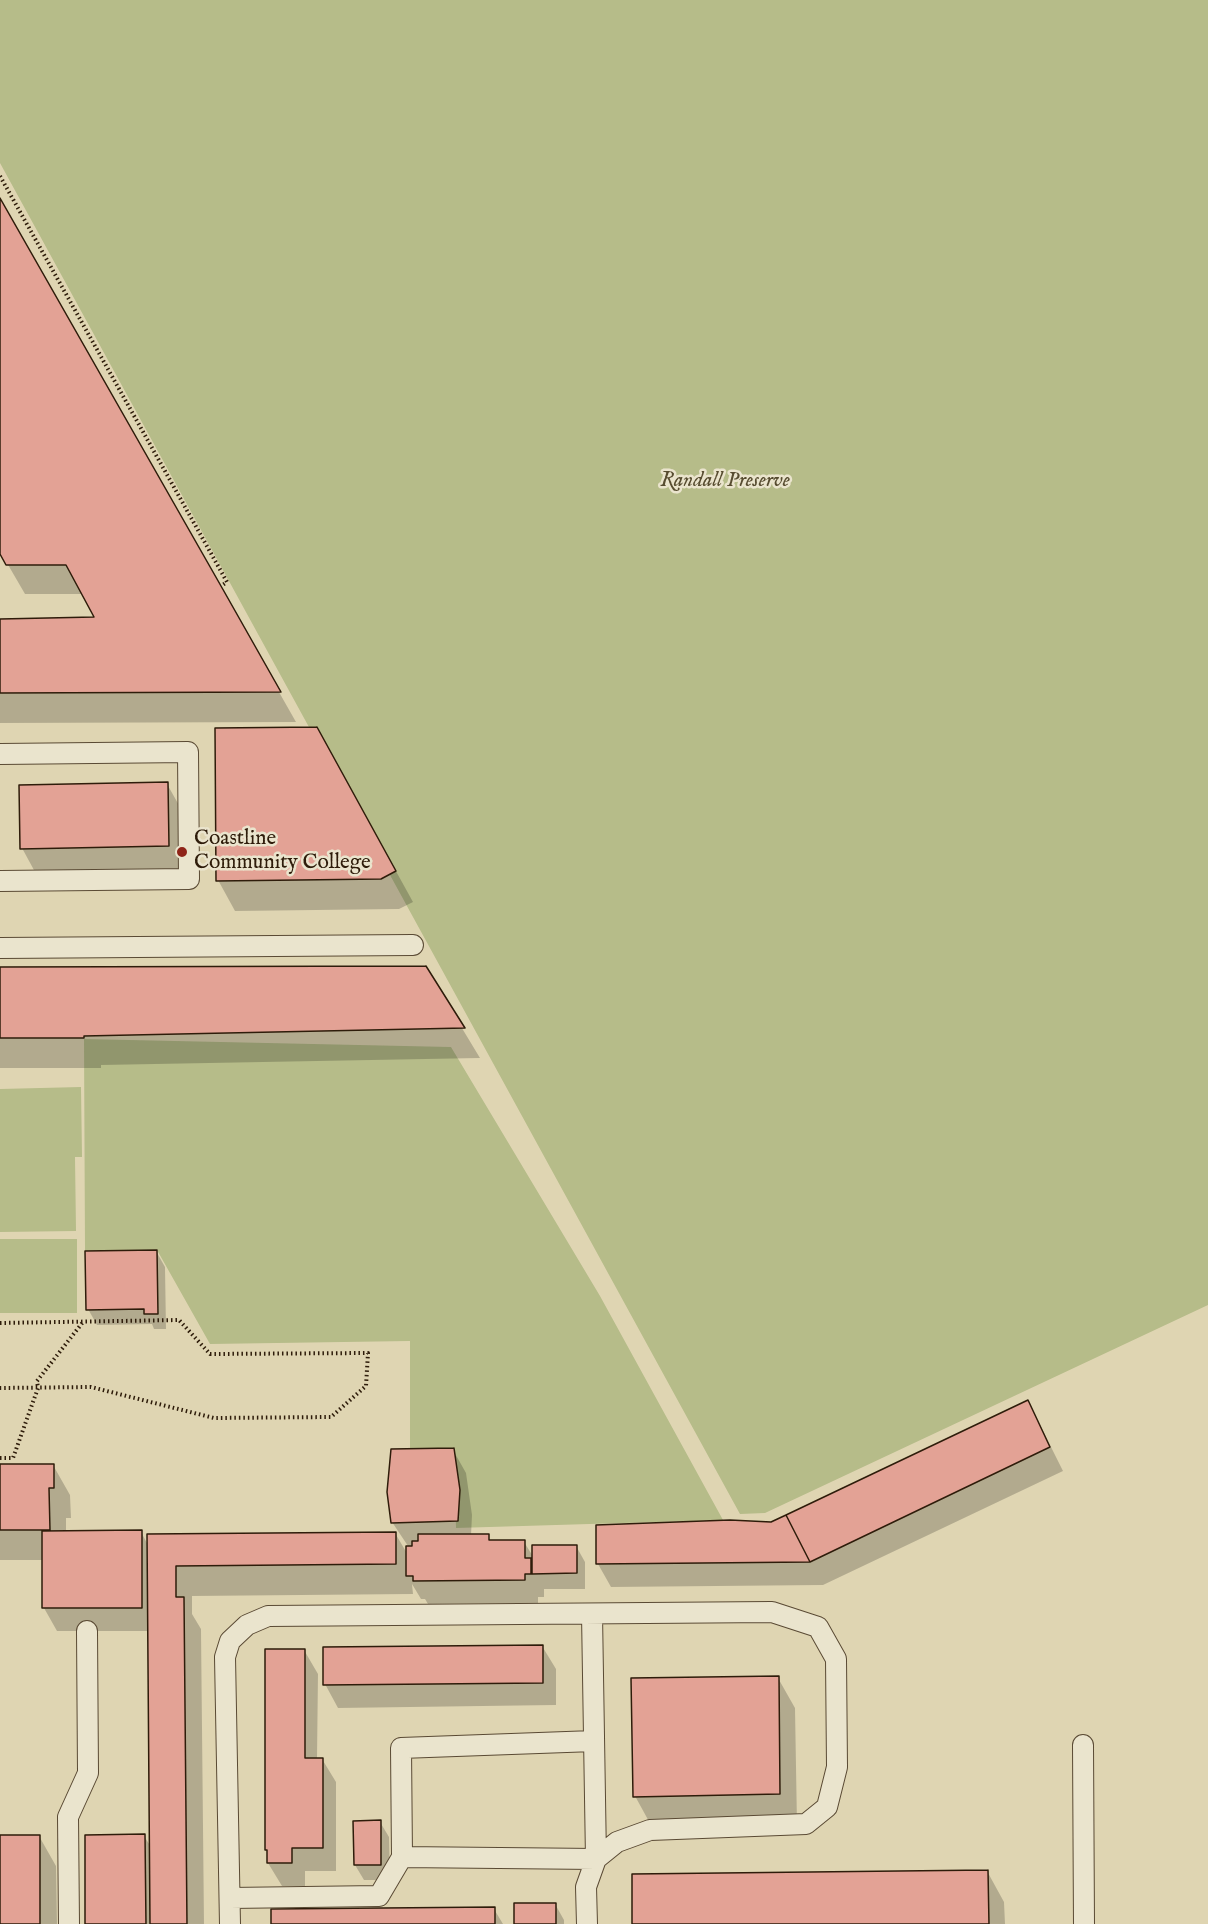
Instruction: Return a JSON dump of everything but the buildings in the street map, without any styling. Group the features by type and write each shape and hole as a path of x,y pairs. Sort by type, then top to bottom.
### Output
{"lane":[{"path":"0,754 188,753 189,879 0,881"},
{"path":"0,948 413,945"},
{"path":"230,1924 225,1657 230,1641 247,1625 268,1616 772,1612 818,1627 836,1659 837,1767 827,1807 806,1824 650,1830 617,1842 596,1858 402,1857"},
{"path":"587,1924 586,1887 596,1858 592,1614"},
{"path":"69,1924 68,1817 88,1773 87,1632"},
{"path":"230,1898 379,1896 402,1857 401,1748 594,1741"},
{"path":"1083,1745 1084,1924"}],"path":[{"path":"0,176 227,582 221,586"},
{"path":"0,1323 179,1320 210,1354 368,1353 366,1386 331,1417 214,1418 91,1387 0,1388"},
{"path":"0,1458 13,1458 38,1388 37,1381 84,1322"}],"green space":[{"name":"Randall Preserve","path":"0,0 1208,0 1208,1305 765,1513 740,1514 0,163"},
{"path":"84,1039 451,1047 600,1296 723,1520 456,1528 454,1449 410,1449 410,1341 210,1344 157,1250 85,1251"},
{"path":"81,1087 82,1157 75,1157 76,1231 0,1232 0,1089"},
{"path":"0,1239 77,1239 77,1313 0,1313"}],"place":[{"name":"Coastline Community College","path":"182,852"}]}
